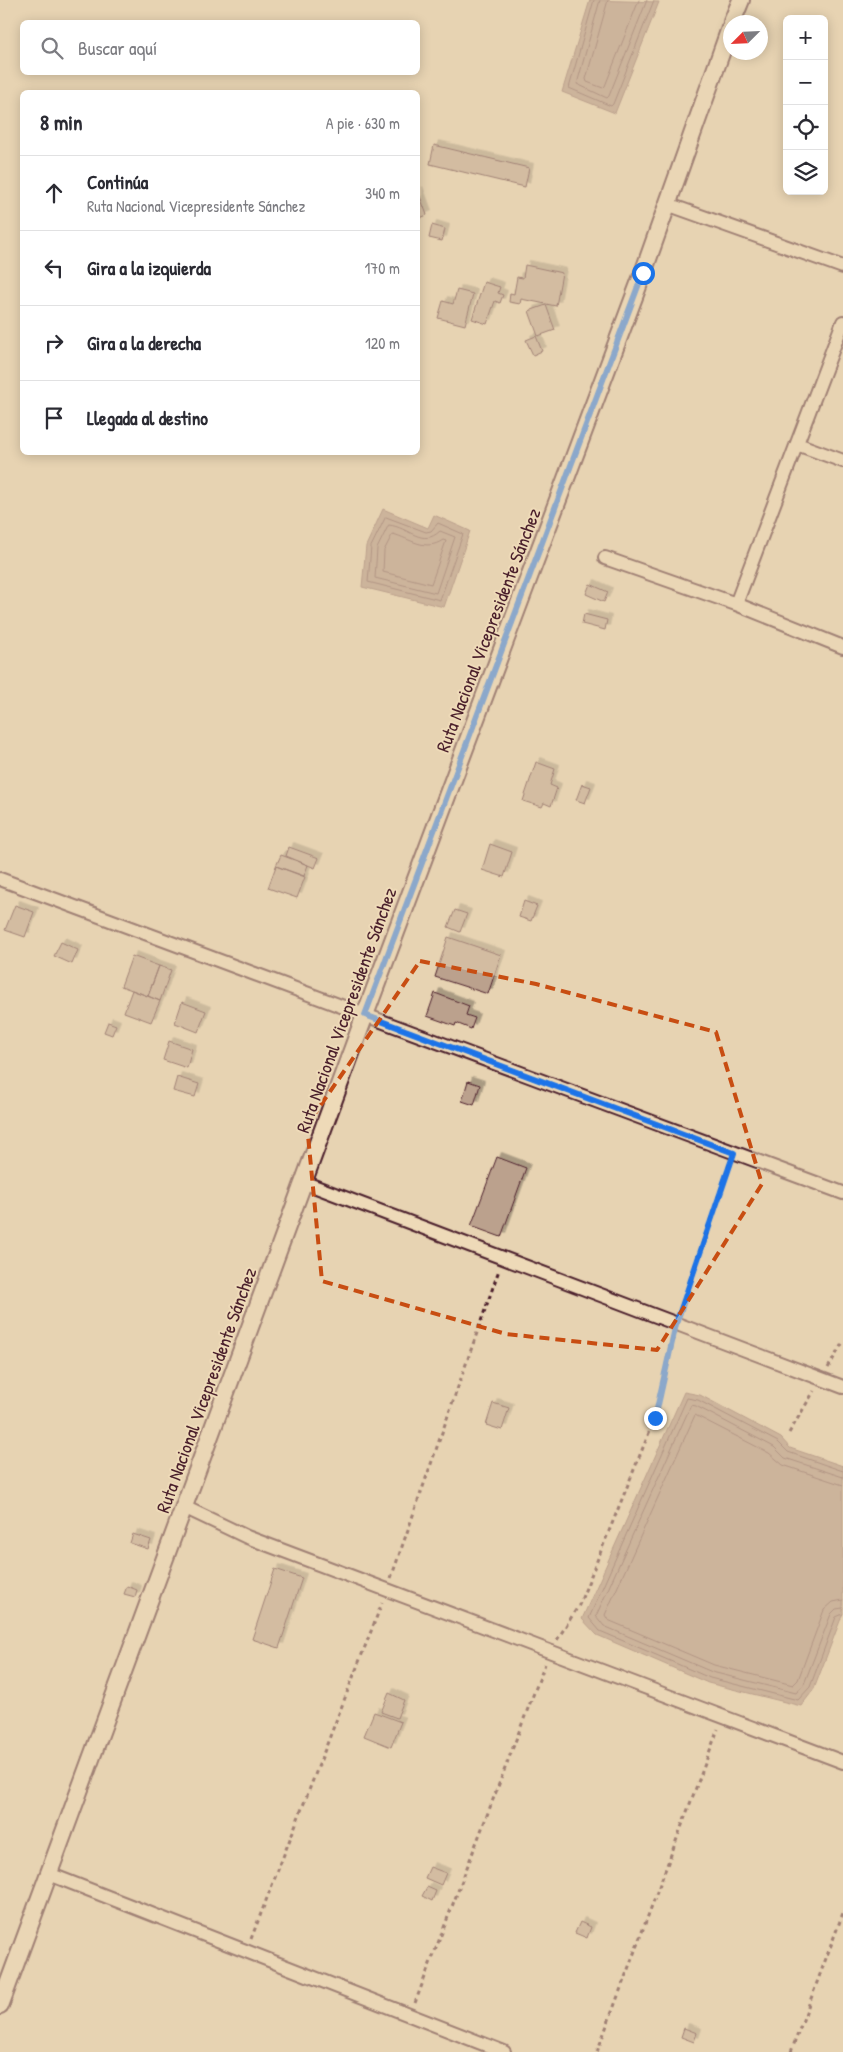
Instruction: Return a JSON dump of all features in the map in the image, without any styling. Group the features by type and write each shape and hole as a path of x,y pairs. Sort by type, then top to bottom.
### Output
{"street":[{"path":"735,15 740,0"},
{"name":"Ruta Nacional Vicepresidente Sánchez","path":"0,2006 303,1182 667,204 723,48"},
{"path":"667,204 843,267"},
{"path":"736,604 843,322"},
{"path":"797,444 843,461"},
{"path":"605,558 736,604 843,647"},
{"path":"0,879 843,1194"},
{"path":"303,1182 843,1387"},
{"path":"184,1507 247,1537 843,1762"},
{"path":"48,1874 504,2052"}],"path":[{"path":"410,2015 550,1652 578,1605 655,1418 676,1324 734,1153"},
{"path":"247,1952 387,1590 503,1258"},
{"path":"597,2052 722,1717"},
{"path":"791,2052 843,1913"}],"highlighted area":[{"path":"420,961 536,984 716,1032 762,1184 657,1350 506,1334 322,1281 307,1125"}],"water":[{"path":"590,0 659,2 615,113 562,92"},
{"path":"383,509 428,528 434,515 470,531 444,607 362,587 366,546"},
{"path":"684,1392 700,1395 781,1438 790,1448 843,1466 843,1613 814,1689 801,1706 708,1683 597,1635 582,1619"}],"building":[{"path":"434,145 529,168 525,187 430,164"},
{"path":"420,196 427,215 420,218"},
{"path":"432,225 445,229 442,241 429,238"},
{"path":"525,265 562,273 556,306 521,299 520,304 509,302 510,293 514,294 517,277 523,278"},
{"path":"484,282 500,287 498,293 503,295 500,303 495,301 487,324 472,319"},
{"path":"457,290 473,294 465,325 438,318 443,301 453,304"},
{"path":"546,305 555,330 538,336 529,311"},
{"path":"536,336 542,351 533,355 526,340"},
{"path":"590,584 608,592 604,602 586,594"},
{"path":"584,614 607,620 605,630 582,624"},
{"path":"536,762 555,769 550,785 557,788 551,806 544,803 542,807 523,801"},
{"path":"582,784 591,787 585,803 576,800"},
{"path":"490,844 512,852 504,877 482,870"},
{"path":"289,847 319,858 315,868 286,856"},
{"path":"281,855 308,865 304,876 276,866"},
{"path":"276,866 305,877 297,898 268,888"},
{"path":"524,901 537,906 531,921 519,917"},
{"path":"15,905 34,912 25,937 5,930"},
{"path":"455,910 467,914 460,932 448,927"},
{"path":"448,937 501,955 488,994 435,977"},
{"path":"61,942 78,950 72,964 54,956"},
{"path":"132,956 159,966 148,996 121,986"},
{"path":"159,966 171,970 160,1001 148,996"},
{"path":"132,990 160,1001 151,1022 124,1012"},
{"path":"435,993 469,1006 466,1015 475,1018 471,1029 456,1023 455,1026 427,1016"},
{"path":"182,1002 206,1011 198,1032 175,1023"},
{"path":"108,1022 116,1025 112,1035 104,1032"},
{"path":"169,1041 192,1049 187,1068 163,1060"},
{"path":"177,1077 199,1084 195,1097 173,1091"},
{"path":"468,1081 480,1085 474,1105 462,1101"},
{"path":"497,1157 526,1168 501,1237 471,1226"},
{"path":"493,1403 509,1408 502,1430 486,1425"},
{"path":"133,1534 151,1540 148,1549 130,1543"},
{"path":"275,1569 302,1578 279,1648 252,1639"},
{"path":"127,1586 137,1590 135,1597 124,1594"},
{"path":"389,1693 404,1700 397,1718 381,1712"},
{"path":"374,1712 401,1722 391,1747 364,1736"},
{"path":"430,1867 446,1873 441,1885 425,1878"},
{"path":"427,1887 436,1891 432,1901 422,1896"},
{"path":"580,1922 591,1927 587,1938 575,1933"},
{"path":"684,2028 697,2033 694,2042 681,2037"}],"route":[{"path":"643,273 365,1015 734,1153 676,1324 655,1418"}]}
